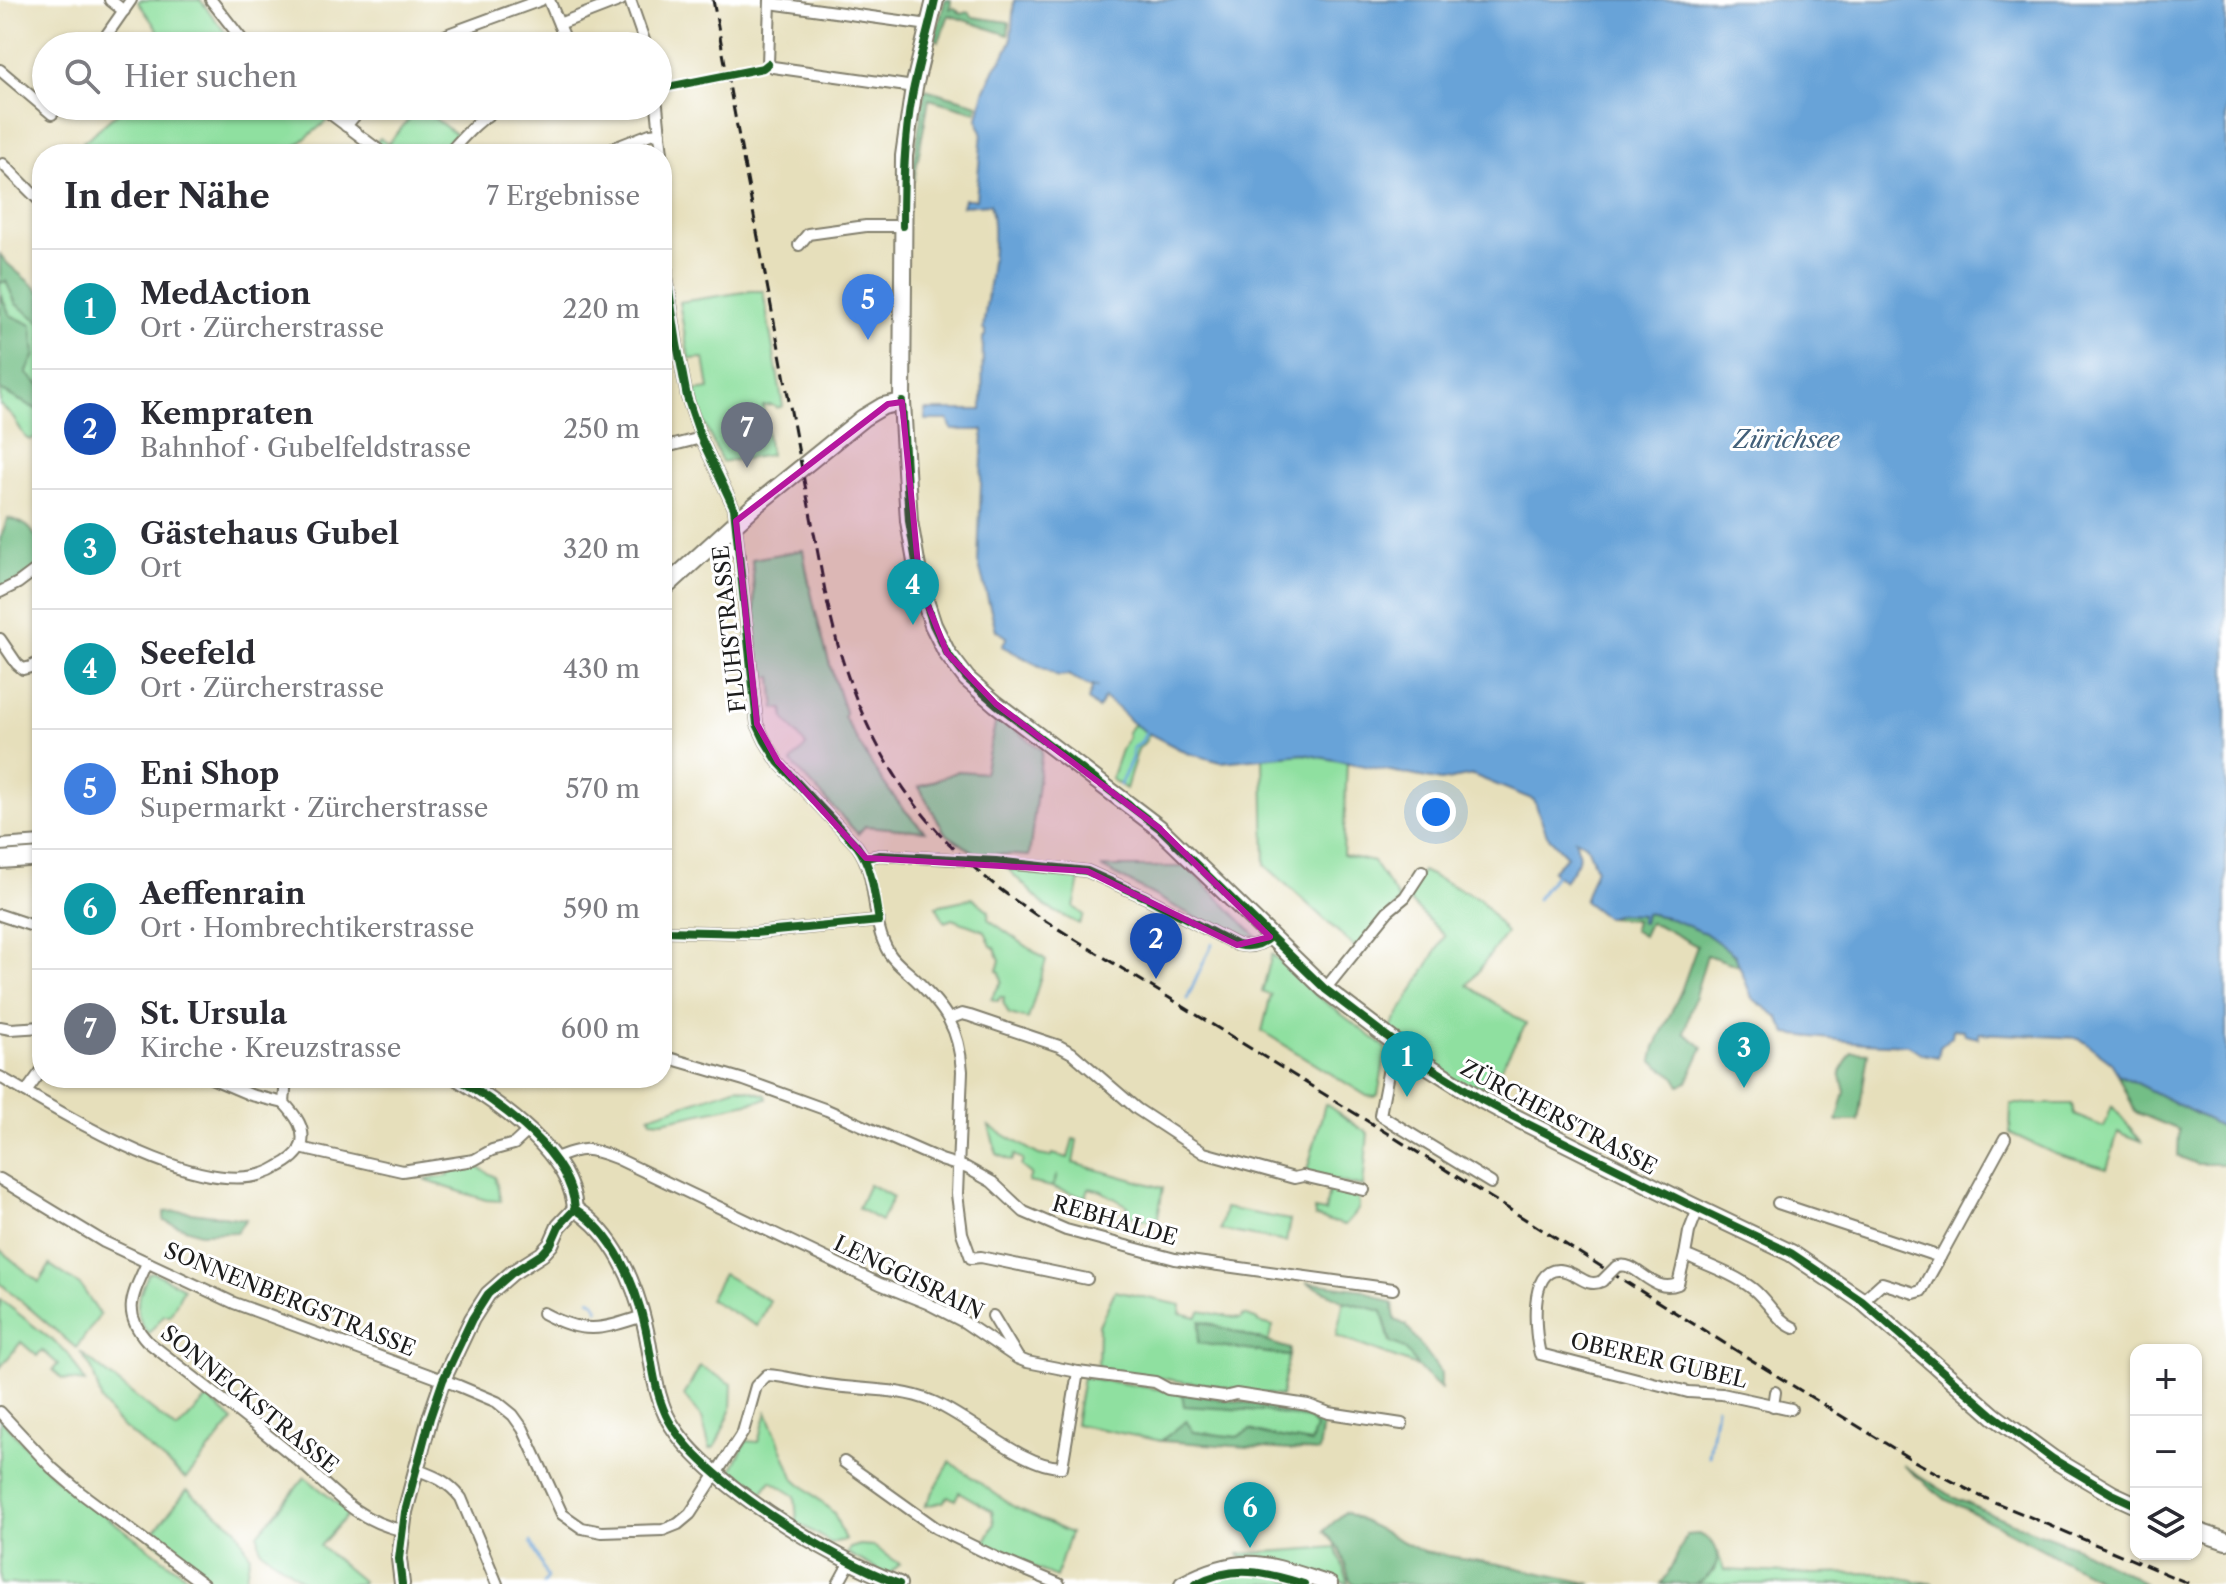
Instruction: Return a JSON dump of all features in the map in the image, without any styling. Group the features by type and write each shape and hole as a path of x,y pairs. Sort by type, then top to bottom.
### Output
{"main road":[{"name":"ZÜRCHERSTRASSE","path":"935,0 914,87 904,156 902,402 909,521 920,585 933,625 947,653 967,679 1159,828 1325,989 1394,1042 1482,1100 1791,1253 1862,1301 1994,1416 2053,1459 2130,1502"},
{"path":"672,581 736,521 874,410 902,402"},
{"path":"0,860 32,858"},
{"path":"2202,1532 2225,1538"}],"street":[{"path":"110,0 124,11"},
{"path":"109,32 131,0"},
{"path":"211,0 236,32"},
{"path":"454,32 541,0"},
{"path":"549,0 562,32"},
{"path":"559,24 621,0"},
{"path":"630,0 641,32"},
{"path":"914,87 773,67 768,64 770,2 929,25"},
{"path":"0,70 32,93"},
{"path":"338,120 370,144"},
{"path":"346,126 351,120"},
{"path":"457,144 482,120"},
{"path":"659,120 661,144"},
{"path":"621,144 660,133"},
{"path":"3,164 32,193"},
{"path":"799,245 808,234 866,226 903,226"},
{"name":"FLUHSTRASSE","path":"672,314 687,397 701,438 734,508 757,724 778,762 866,858 880,926"},
{"path":"672,445 701,438"},
{"name":"FLUHSTRASSE","path":"713,542 728,545 740,556"},
{"path":"0,592 32,572"},
{"path":"0,639 20,667 32,666"},
{"path":"0,845 32,843"},
{"path":"866,858 880,855 952,859 1087,871 1237,945 1253,946 1270,937"},
{"path":"1325,989 1388,911 1405,897 1422,871"},
{"path":"0,915 32,926"},
{"path":"672,931 755,933 799,928 880,926 888,952 942,1007 958,1042 961,1063 958,1212 971,1258 981,1257 1087,1279"},
{"path":"949,1019 962,1014 1059,1046 1072,1053 1137,1109 1204,1153 1294,1178 1303,1176 1364,1190"},
{"path":"0,1027 32,1028"},
{"path":"1394,1042 1380,1115 1491,1183"},
{"name":"REBHALDE","path":"672,1059 744,1080 827,1110 980,1174 1024,1212 1066,1230 1175,1259 1393,1289"},
{"path":"0,1077 117,1143 164,1162 213,1175 247,1178 264,1175 283,1164 300,1148 301,1128 296,1116 284,1103 235,1088"},
{"path":"26,1092 32,1084"},
{"path":"284,1103 285,1088"},
{"path":"402,1584 399,1559 401,1530 415,1469 443,1380 472,1319 488,1294 512,1273 542,1254 551,1244 559,1226 575,1209 573,1189 529,1130 472,1088"},
{"path":"300,1148 402,1171 474,1160 492,1150 514,1144 529,1130"},
{"path":"1862,1301 1882,1283 1914,1293 1921,1291 2005,1138"},
{"name":"LENGGISRAIN","path":"553,1159 576,1150 591,1149 616,1158 880,1284 927,1303 964,1322 1017,1358 1034,1365 1155,1382 1168,1389 1224,1397 1236,1394 1308,1405 1329,1413 1402,1424"},
{"name":"SONNENBERGSTRASSE","path":"0,1179 79,1228 234,1303 497,1402 513,1415 523,1429 558,1507 568,1520 582,1528 608,1532 652,1531 671,1528 690,1514 743,1432 756,1386 771,1375 930,1400 1012,1449 1062,1467 1078,1372"},
{"path":"1778,1203 1940,1257"},
{"path":"575,1209 601,1230 630,1279 643,1316 657,1386 668,1417 685,1445 717,1474 769,1512 850,1562 899,1584"},
{"name":"OBERER GUBEL","path":"1698,1209 1689,1232 1678,1284 1660,1286 1623,1264 1597,1283 1589,1283 1558,1269 1550,1271 1537,1292 1536,1340 1540,1354 1688,1392 1722,1394 1791,1409"},
{"path":"1685,1255 1741,1281 1754,1290 1785,1324 1794,1328"},
{"name":"SONNECKSTRASSE","path":"147,1263 132,1300 131,1312 133,1322 147,1341 295,1457 348,1506 376,1523 401,1530"},
{"path":"543,1313 559,1322 586,1329 643,1316"},
{"path":"993,1316 1017,1358"},
{"path":"1773,1406 1775,1392"},
{"path":"0,1412 52,1468 81,1493 203,1584"},
{"path":"844,1462 936,1528 1059,1584"},
{"path":"415,1469 448,1483 461,1498 497,1584"},
{"path":"838,1584 850,1562"},
{"path":"1182,1584 1219,1567 1248,1563 1276,1567 1330,1584"}],"highlighted area":[{"path":"902,402 920,585 947,653 996,704 1159,828 1270,937 1237,945 1087,871 866,858 778,762 757,724 736,521 888,404"}],"green space":[{"path":"200,0 225,32 159,32 138,2"},
{"path":"945,0 951,0 950,9 955,8 961,14 969,12 973,17 1009,22 1008,35 949,15 939,41 935,38"},
{"path":"925,89 978,104 976,112 929,99 914,180 911,180"},
{"path":"109,120 328,120 298,144 83,142"},
{"path":"408,120 437,120 458,136 451,144 388,144"},
{"path":"380,138 388,144 375,143"},
{"path":"0,254 32,284 32,316 16,304 6,281 0,283"},
{"path":"6,281 16,304 32,316 32,350 12,320 0,283"},
{"path":"763,291 783,406 763,406 770,455 722,462 701,416 695,391 709,389 704,358 689,359 679,302"},
{"path":"0,294 10,315 32,325 32,361 26,373 32,378 32,407 0,390"},
{"path":"32,361 32,378 26,373"},
{"path":"0,390 32,407 32,439 26,438 12,416 0,405"},
{"path":"8,518 25,524 32,532 32,571 0,592 0,539"},
{"path":"803,550 815,612 844,717 890,792 925,831 865,826 858,834 791,762 806,746 785,719 783,709 775,709 772,677 759,677 752,559"},
{"path":"997,716 1042,750 1029,856 975,853 945,833 919,787 958,771 984,773"},
{"path":"1134,724 1149,734 1138,749 1126,789 1111,779 1128,737 1127,732"},
{"path":"1304,754 1347,762 1343,855 1373,862 1400,901 1357,949 1265,865 1263,757"},
{"path":"1101,867 1188,867 1256,936 1250,940 1234,938"},
{"path":"1007,868 1081,876 1074,907 1084,915 1079,924 1046,907"},
{"path":"1422,871 1480,899 1506,933 1468,985 1526,1024 1482,1100 1386,1036 1445,936 1405,897"},
{"path":"973,898 989,911 988,919 1046,960 1028,1019 1009,1014 1004,997 998,1001 991,999 1002,981 997,971 1000,960 985,931 952,919 945,922 936,906"},
{"path":"1645,913 1671,919 1713,937 1734,955 1740,966 1707,955 1684,1033 1703,1047 1687,1082 1680,1086 1674,1076 1652,1061 1697,946 1658,925 1649,923 1643,936 1633,930 1635,920 1606,918 1618,914 1641,915 1643,923"},
{"path":"1272,954 1308,989 1385,1047 1378,1095 1367,1096 1262,1031 1271,995 1262,992"},
{"path":"1852,1052 1868,1053 1858,1121 1837,1121 1845,1092 1840,1072"},
{"path":"2118,1074 2226,1129 2226,1164 2197,1164 2178,1156 2179,1130 2135,1112"},
{"path":"738,1087 766,1095 767,1099 663,1121 651,1120 649,1116"},
{"path":"1325,1104 1368,1133 1363,1187 1306,1174"},
{"path":"2011,1104 2072,1104 2074,1115 2104,1127 2112,1106 2141,1141 2118,1132 2107,1169 2055,1154 2010,1133"},
{"path":"989,1126 1039,1155 1050,1157 1052,1154 1068,1158 1073,1139 1077,1140 1073,1163 1163,1188 1157,1222 1128,1216 1128,1206 1101,1191 1089,1188 1086,1197 1053,1188 1057,1175 1052,1187 1028,1182 1031,1174 1021,1166 1023,1160 1015,1155 1012,1161 997,1154"},
{"path":"472,1164 495,1177 501,1201 486,1200 424,1180 449,1176 448,1168"},
{"path":"869,1184 893,1197 881,1221 858,1208"},
{"path":"1330,1185 1354,1191 1359,1202 1358,1210 1345,1225 1315,1217 1314,1210 1325,1212"},
{"path":"1225,1208 1290,1220 1286,1242 1220,1230"},
{"path":"183,1211 246,1219 237,1232 200,1233 164,1221 164,1212"},
{"path":"0,1250 39,1282 50,1265 81,1286 100,1315 76,1348 0,1283"},
{"path":"153,1272 184,1288 170,1315 164,1315 148,1334 139,1318 138,1304 148,1274"},
{"path":"723,1274 770,1301 757,1326 709,1299"},
{"path":"1306,1282 1364,1290 1393,1304 1395,1320 1406,1325 1441,1373 1441,1389 1405,1349 1391,1343 1382,1311 1344,1301"},
{"path":"1115,1291 1181,1305 1180,1313 1197,1317 1201,1311 1240,1319 1244,1315 1273,1326 1268,1342 1201,1321 1198,1343 1289,1356 1281,1396 1098,1369 1099,1325"},
{"path":"0,1299 68,1353 85,1382 62,1379 53,1370 58,1364 42,1350 37,1356 21,1342 0,1368"},
{"path":"1344,1301 1382,1311 1390,1343 1407,1350 1417,1366 1336,1336"},
{"path":"1200,1321 1290,1349 1289,1356 1198,1343"},
{"path":"80,1352 177,1430 208,1398 233,1421 186,1479 115,1420 102,1402 92,1369"},
{"path":"700,1366 732,1384 731,1410 715,1447 710,1449 702,1418 684,1396"},
{"path":"1083,1377 1310,1419 1317,1427 1311,1443 1251,1430 1237,1437 1194,1432 1185,1422 1161,1441 1075,1424"},
{"path":"1182,1393 1324,1414 1319,1452 1161,1441 1186,1421 1194,1432 1237,1437 1251,1430 1311,1443 1316,1427 1309,1419 1263,1411 1184,1406"},
{"path":"767,1412 793,1477 834,1513 845,1540 831,1543 797,1522 795,1496 771,1481 759,1497 729,1475 746,1441 758,1442"},
{"path":"0,1418 56,1479 197,1584 0,1584"},
{"path":"950,1462 1014,1507 1070,1533 1056,1577 982,1547 994,1524 992,1511 959,1492 955,1500 948,1496 943,1502 925,1506"},
{"path":"1903,1465 1955,1498 2076,1547 2144,1582 2102,1584 2095,1577 1946,1500"},
{"path":"305,1477 349,1513 320,1546 362,1581 361,1584 307,1584 260,1549 258,1534"},
{"path":"187,1490 236,1528 250,1555 245,1581 210,1584 149,1538"},
{"path":"1345,1512 1423,1552 1592,1584 1354,1584 1340,1549 1324,1531"},
{"path":"1698,1534 1714,1545 1717,1553 1709,1575 1694,1584 1661,1584 1687,1535"},
{"path":"873,1546 900,1564 888,1575 847,1553 850,1548"},
{"path":"1336,1547 1349,1584 1269,1561 1240,1557 1239,1554"},
{"path":"1718,1553 1724,1570 1875,1573 1934,1584 1696,1584 1714,1571"},
{"path":"1236,1572 1263,1572 1302,1584 1196,1584"}],"water":[{"name":"Zürichsee","path":"1014,0 2226,0 2226,1129 2118,1074 2110,1061 2079,1038 1979,1033 1978,1038 1965,1035 1964,1030 1953,1029 1952,1036 1940,1047 1938,1057 1923,1054 1908,1045 1787,1034 1778,1017 1752,998 1735,955 1705,933 1666,917 1645,913 1643,923 1640,922 1641,915 1618,914 1606,918 1584,901 1596,868 1586,844 1575,839 1577,862 1564,881 1552,871 1567,856 1547,835 1534,800 1473,775 1441,781 1304,754 1221,762 1187,753 1146,732 1104,698 1098,709 1088,700 1093,686 1098,687 1092,685 1091,687 1068,675 1058,676 1002,646 1007,637 996,630 978,562 983,430 952,430 948,420 926,420 925,410 982,410 983,329 991,266 992,218 990,204 962,206 964,199 976,199 982,131 978,118 984,92 1011,41"}],"waterway":[{"path":"1120,785 1133,748 1142,741 1146,732"},
{"path":"1537,899 1556,874"},
{"path":"1187,999 1212,944"},
{"path":"590,1299 598,1309"},
{"path":"1709,1456 1716,1407"},
{"path":"531,1542 547,1578 543,1584"}],"railway":[{"path":"713,0 838,647 854,694 874,737 897,778 924,816 994,884 1036,915 1914,1461 1980,1496 2190,1584"}],"cycle path":[{"path":"903,226 904,161 909,112 935,0"},
{"path":"672,86 763,68 768,64"},
{"path":"672,310 687,397 701,438 734,508 757,724 778,762 862,854 872,882 879,921 755,933 672,931"},
{"path":"902,402 909,521 920,585 933,625 947,653 967,679 1159,828 1325,989 1414,1057 1514,1117 1791,1253 1862,1301 1994,1416 2053,1459 2130,1502"},
{"path":"866,858 880,855 996,861 1087,871 1237,945 1255,946 1270,937"},
{"path":"472,1088 513,1117 548,1150 571,1188 575,1209"},
{"path":"575,1209 601,1231 629,1276 645,1326 662,1404 682,1440 706,1465 769,1514 839,1556 899,1584"},
{"path":"402,1584 399,1559 405,1512 443,1380 472,1319 488,1294 512,1273 542,1254 551,1244 559,1226 575,1209"},
{"path":"1196,1584 1236,1572 1276,1576 1304,1584"}],"place":[{"name":"Eni Shop","path":"868,340"},
{"name":"St. Ursula","path":"747,468"},
{"name":"Seefeld","path":"913,625"},
{"name":"Kempraten","path":"1156,979"},
{"name":"Gästehaus Gubel","path":"1744,1088"},
{"name":"MedAction","path":"1407,1097"},
{"name":"Aeffenrain","path":"1250,1548"}]}
